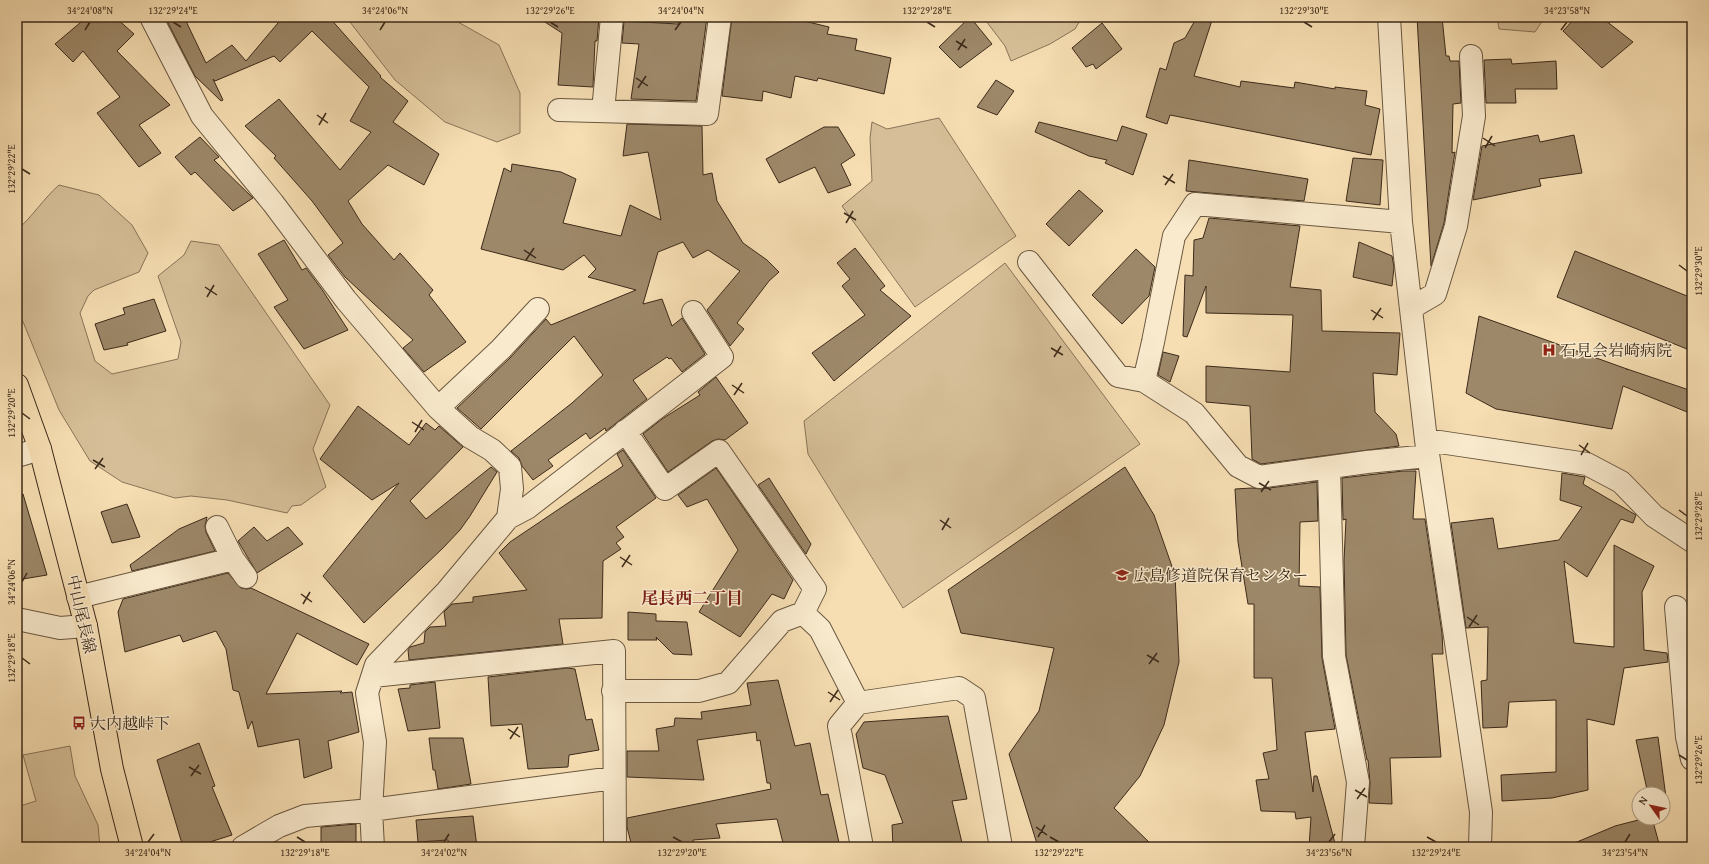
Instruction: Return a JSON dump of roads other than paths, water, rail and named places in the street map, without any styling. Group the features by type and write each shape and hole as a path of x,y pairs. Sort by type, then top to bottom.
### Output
{"main road":[{"name":"中山尾長線","path":"17,385 40,449 86,626 112,769 132,847"}],"street":[{"path":"151,17 202,116 273,203 346,300 438,408 470,437 492,450 510,467 512,490 508,518"},
{"path":"603,111 612,17"},
{"path":"559,110 707,114 720,17"},
{"path":"1388,17 1401,222 1427,448 1481,812 1480,847"},
{"path":"1411,308 1435,294 1456,226 1474,116 1472,56"},
{"path":"1144,381 1174,236 1195,204 1401,222"},
{"path":"1030,262 1118,376 1144,381 1194,413 1238,466 1260,477 1330,468 1427,448 1587,464 1621,482 1654,516 1692,541"},
{"path":"438,408 501,349 538,309"},
{"path":"373,847 371,810 375,742 367,693 376,665 447,591 508,518 527,508 722,357 693,312"},
{"path":"613,691 699,691 728,682 782,621 803,613 815,589 719,451 665,489 625,431"},
{"path":"17,456 40,449"},
{"path":"1330,468 1334,656 1358,782 1353,847"},
{"path":"217,527 233,559 246,577"},
{"path":"78,597 233,559"},
{"path":"1676,607 1687,737 1692,759"},
{"path":"803,613 820,629 858,703"},
{"path":"17,619 60,628 86,626"},
{"path":"373,676 614,651 614,847"},
{"path":"862,847 839,726 858,703 959,688 974,698 1001,847"},
{"path":"243,847 279,826 305,816 371,810 614,778"}],"place":[{"name":"石見会岩崎病院","path":"1549,350"},
{"name":"広島修道院保育センター","path":"1122,575"},
{"name":"大内越峠下","path":"79,723"}],"district":[{"name":"尾長西二丁目","path":"692,597"}]}
